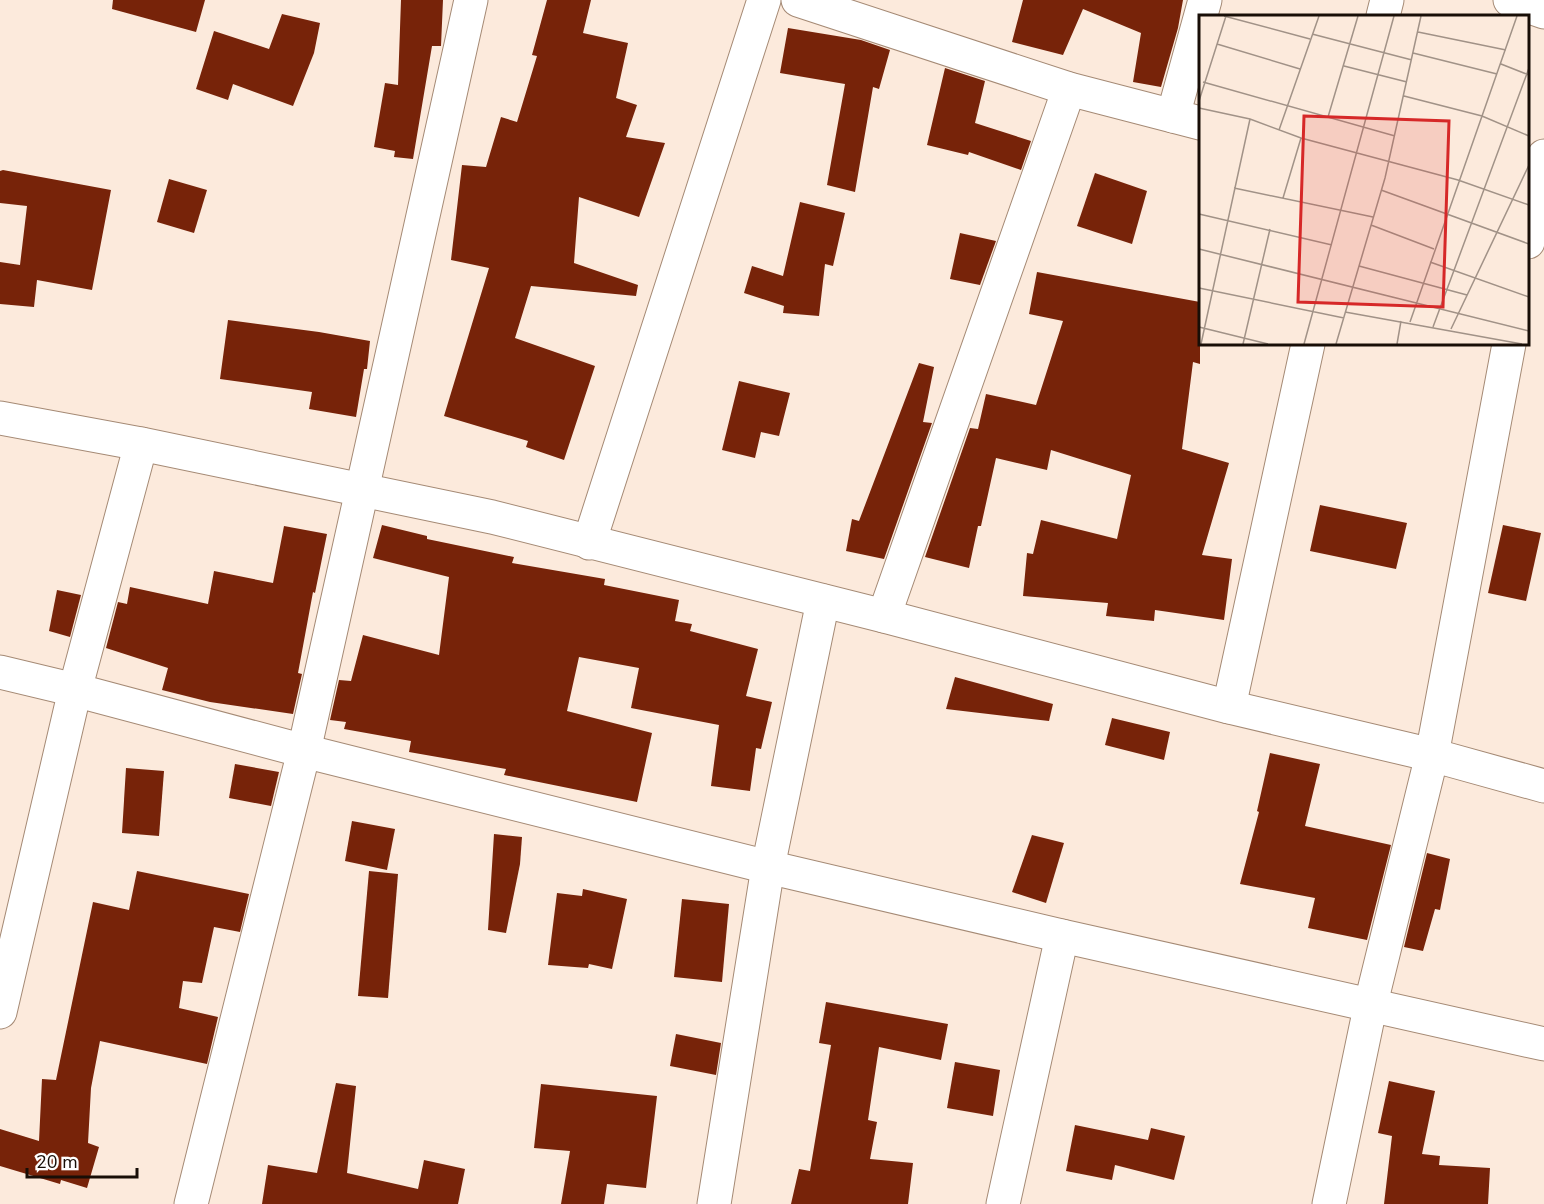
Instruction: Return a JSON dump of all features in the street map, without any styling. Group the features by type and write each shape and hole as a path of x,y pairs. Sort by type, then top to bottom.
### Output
{"street":[{"path":"191,1204 304,751 471,0"},
{"path":"589,543 764,0"},
{"path":"798,0 1069,89 1187,119 1199,40"},
{"path":"1203,15 1205,0"},
{"path":"1383,15 1387,0"},
{"path":"1510,0 1544,12"},
{"path":"884,616 1069,89"},
{"path":"1533,224 1544,156"},
{"path":"1229,707 1308,345"},
{"path":"1329,1204 1371,1003 1432,755 1509,345"},
{"path":"0,418 141,444 492,517 884,616 1229,707 1432,755 1544,786"},
{"path":"1,1006 75,690 141,444"},
{"path":"714,1204 768,867 823,601"},
{"path":"0,672 768,867 1062,936 1371,1003 1544,1044"},
{"path":"1004,1204 1062,936"}],"building":[{"path":"113,0 205,0 196,32 112,9"},
{"path":"401,0 443,0 441,46 432,46 413,159 394,157 395,151 374,147 385,83 398,85"},
{"path":"547,0 591,0 583,33 628,43 616,98 637,105 626,137 665,143 639,217 579,197 574,263 638,285 636,296 531,286 515,338 595,366 564,460 526,447 528,441 444,416 489,268 451,260 462,165 486,167 501,117 517,122 537,56 532,55"},
{"path":"1023,0 1183,0 1178,28 1161,87 1133,82 1141,33 1083,9 1063,55 1012,42"},
{"path":"282,14 320,23 314,53 293,106 233,84 228,100 196,89 214,31 269,49"},
{"path":"788,28 861,40 890,50 879,89 873,87 855,192 827,185 845,84 780,73"},
{"path":"945,68 985,81 975,123 1031,141 1021,170 969,152 968,155 927,145"},
{"path":"0,171 111,190 92,290 37,280 34,307 0,304 0,262 20,265 27,206 0,203"},
{"path":"1095,173 1147,191 1132,244 1077,226"},
{"path":"169,179 207,190 194,233 157,222"},
{"path":"800,202 845,213 833,266 825,264 819,316 783,313 784,306 744,293 752,266 783,276"},
{"path":"960,233 996,241 980,285 950,279"},
{"path":"1037,272 1199,302 1200,364 1193,362 1182,449 1229,463 1202,555 1232,559 1224,620 1155,610 1154,621 1106,616 1108,603 1023,596 1027,553 1033,554 1041,520 1117,539 1131,475 1051,450 1047,470 996,458 969,568 925,557 970,428 978,429 986,394 1036,405 1063,321 1029,314"},
{"path":"228,320 370,341 367,369 364,369 356,417 309,409 312,392 220,379"},
{"path":"919,363 934,367 923,422 932,423 884,559 846,551 852,519 859,521"},
{"path":"739,381 790,393 779,436 761,432 755,458 722,450"},
{"path":"1320,505 1407,523 1396,569 1310,551"},
{"path":"382,525 427,536 427,539 514,557 512,563 605,579 604,585 679,600 675,621 692,624 690,631 758,649 746,696 772,702 761,749 756,748 750,791 711,786 719,725 631,708 639,668 579,657 567,711 652,733 637,802 504,775 506,769 409,752 411,741 344,729 346,722 330,720 339,680 351,681 363,635 439,655 449,577 373,558"},
{"path":"1503,525 1541,533 1526,601 1488,593"},
{"path":"284,526 327,534 315,593 313,592 298,673 302,674 293,714 210,702 162,690 168,668 106,648 118,602 127,604 130,587 208,604 214,571 273,583"},
{"path":"57,590 81,595 70,637 49,631"},
{"path":"955,677 1053,704 1049,721 946,709"},
{"path":"1112,718 1170,732 1164,760 1105,745"},
{"path":"1270,753 1320,764 1305,826 1391,845 1367,940 1308,928 1315,898 1240,884 1259,812 1257,811"},
{"path":"235,764 279,772 271,806 229,798"},
{"path":"126,768 164,771 159,836 122,833"},
{"path":"352,821 395,829 387,870 345,861"},
{"path":"494,834 522,837 520,864 506,933 488,930"},
{"path":"1032,835 1064,843 1046,903 1012,892"},
{"path":"1427,853 1450,859 1440,910 1435,909 1423,951 1404,947"},
{"path":"137,871 249,894 240,932 214,927 202,983 183,981 179,1008 218,1017 207,1064 100,1041 91,1088 88,1143 99,1147 87,1188 61,1180 60,1184 0,1166 0,1129 39,1141 42,1079 56,1080 93,902 129,910"},
{"path":"369,871 398,874 388,998 358,996"},
{"path":"583,889 627,899 612,969 589,964 588,968 548,965 557,893 582,896"},
{"path":"682,899 729,904 722,982 674,977"},
{"path":"826,1002 948,1024 941,1060 879,1047 868,1120 877,1122 870,1159 913,1163 908,1204 791,1204 799,1169 810,1171 831,1045 819,1043"},
{"path":"676,1034 721,1043 716,1075 670,1066"},
{"path":"955,1062 1000,1070 993,1116 947,1108"},
{"path":"1389,1081 1435,1091 1422,1154 1440,1156 1439,1165 1490,1168 1488,1204 1384,1204 1392,1136 1378,1133"},
{"path":"336,1083 356,1086 347,1173 418,1189 424,1160 465,1169 458,1204 262,1204 268,1165 317,1173"},
{"path":"541,1084 657,1096 646,1188 607,1184 604,1204 561,1204 570,1151 534,1148"},
{"path":"1075,1125 1148,1140 1151,1128 1185,1136 1174,1180 1115,1165 1112,1180 1066,1171"}]}
